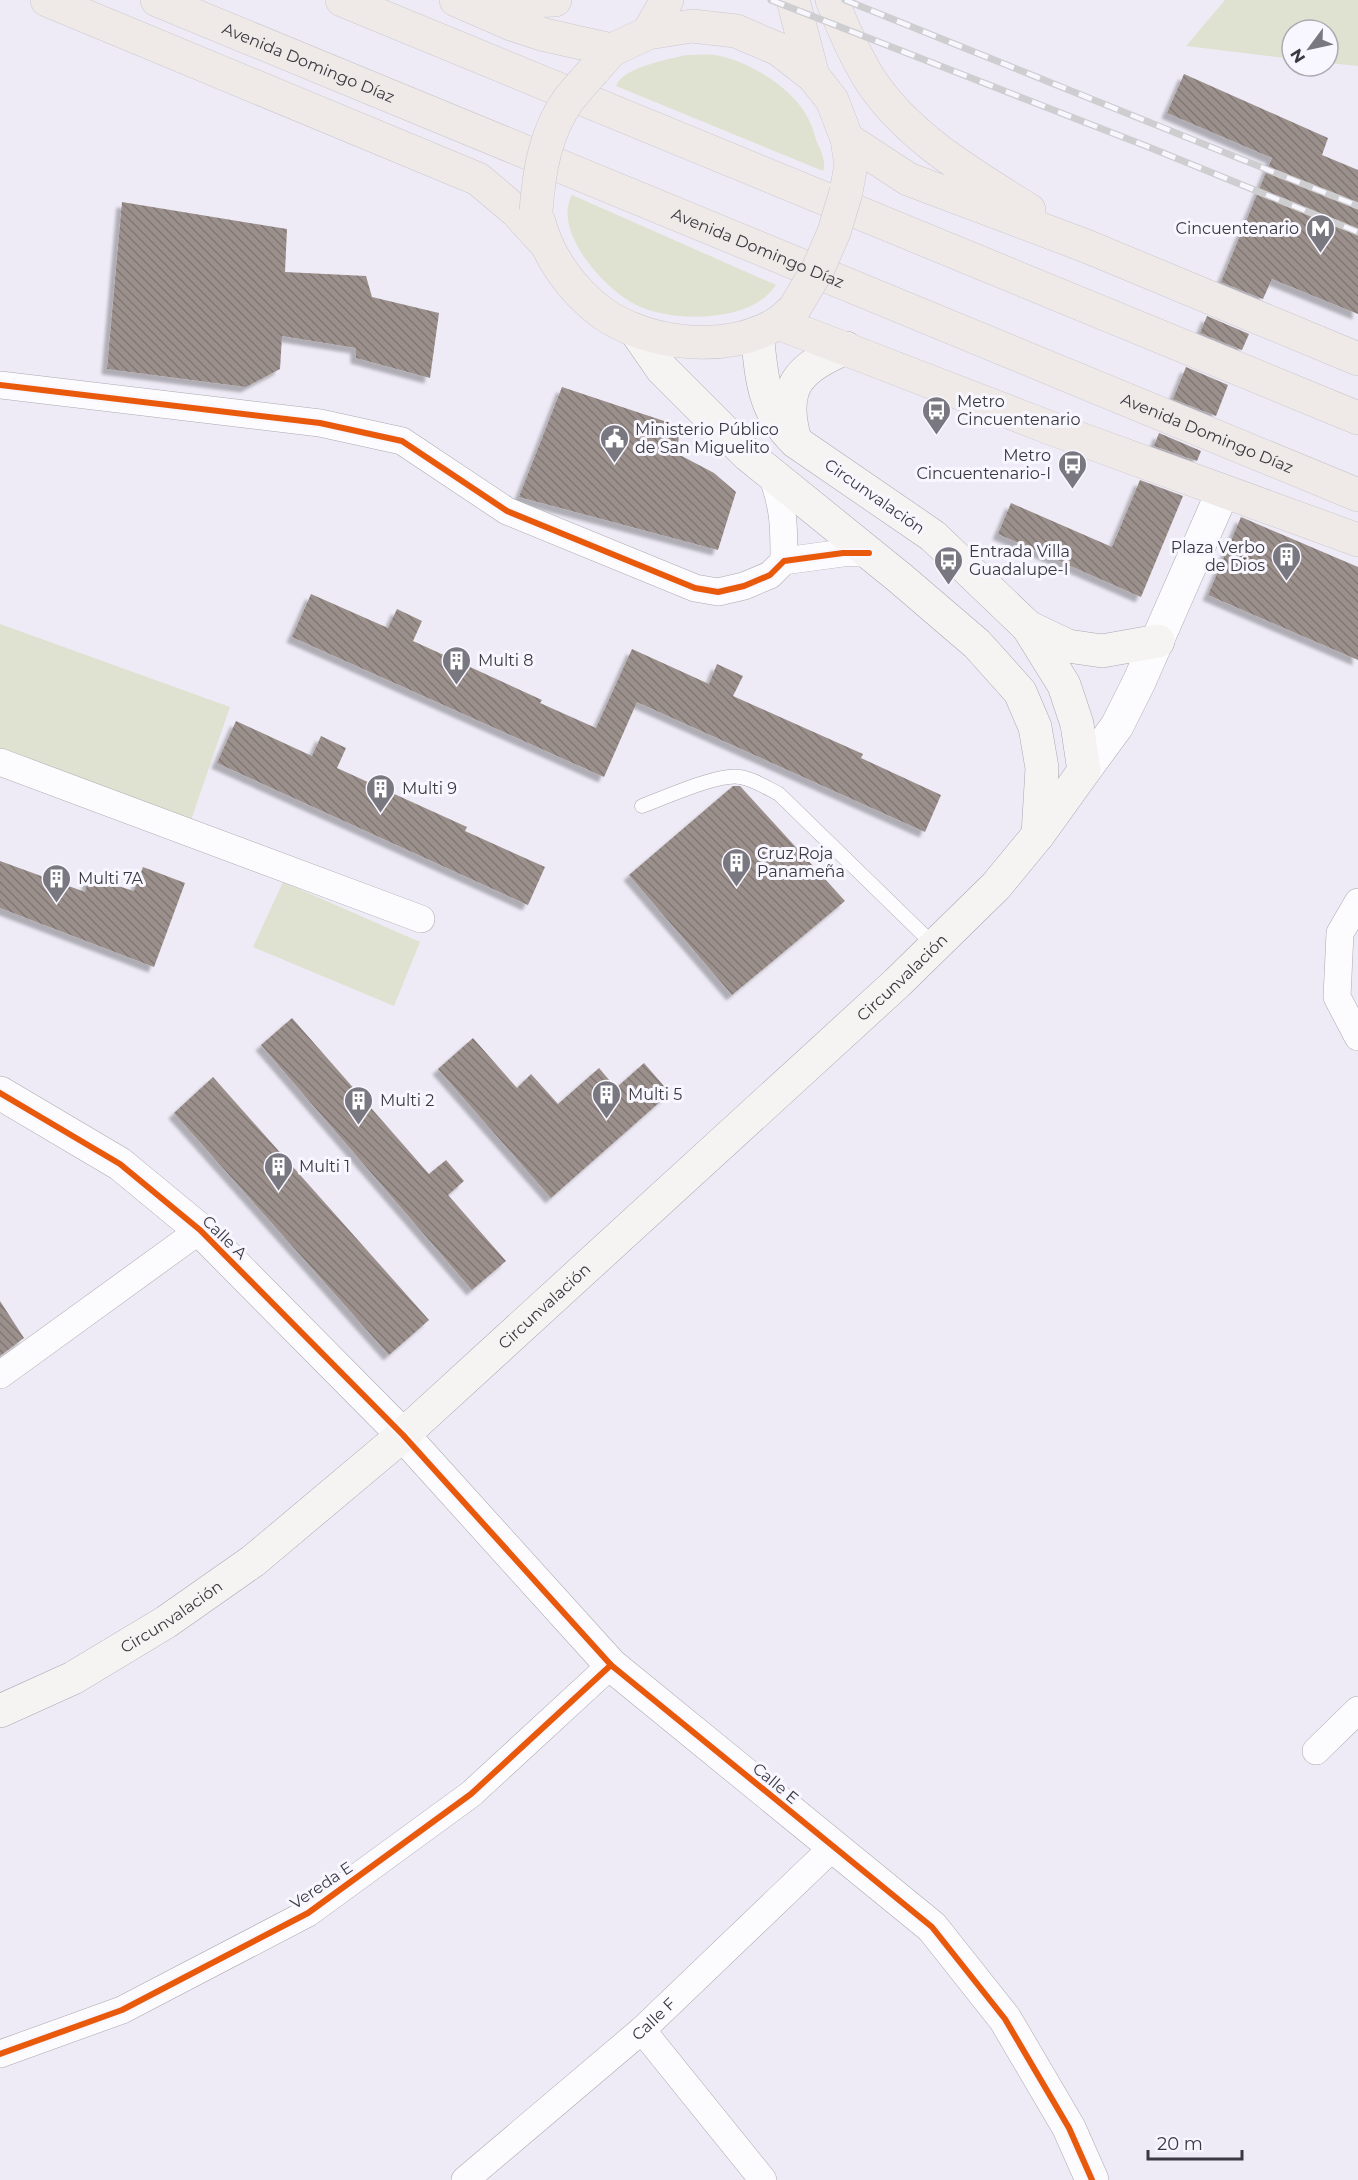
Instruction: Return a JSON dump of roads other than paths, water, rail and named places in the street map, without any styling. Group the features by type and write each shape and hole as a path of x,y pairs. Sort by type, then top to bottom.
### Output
{"main road":[{"path":"48,0 478,179 517,212 540,227 573,286 601,312 635,330 669,340 705,342 735,339 776,322 818,269 834,232 851,165 847,139 832,100 813,76 778,49 736,31 692,26 648,33 603,60 569,100 550,135 539,172 540,227"},
{"name":"Avenida Domingo Díaz","path":"157,0 1358,495"},
{"path":"342,0 1358,418"},
{"path":"456,0 603,60"},
{"path":"489,0 502,2 555,0"},
{"path":"648,33 667,0"},
{"path":"794,0 813,76"},
{"path":"832,0 844,30 868,76 900,116 940,151 1086,246"},
{"path":"847,139 908,179 1086,246 1358,359"},
{"path":"776,322 1053,429 1358,540"},
{"name":"Circunvalación","path":"0,1712 74,1678 166,1622 253,1561 403,1435 934,946 996,886 1038,835 1084,771 1077,724 1064,685 1028,627 933,536 796,442 777,420 767,402 761,372 776,322"},
{"path":"635,330 662,369 748,455 977,644 1020,692 1035,727 1042,768 1038,835"},
{"path":"796,442 789,398 797,379 812,364 846,348"},
{"path":"1028,627 1068,646 1102,651 1158,641"}],"street":[{"path":"0,385 320,423 402,441 507,511 695,588 718,592 744,586 770,575 784,561 843,553 869,553"},
{"path":"772,476 782,501 784,561"},
{"name":"Circunvalación","path":"1084,771 1117,726 1158,641 1223,491"},
{"path":"0,762 421,919"},
{"path":"1358,902 1340,933 1337,997 1358,1037"},
{"name":"Calle A","path":"0,1093 120,1164 200,1230 403,1435"},
{"path":"0,1375 200,1230"},
{"name":"Calle E","path":"403,1435 611,1665 832,1848 932,1927 1005,2019 1069,2128 1092,2180"},
{"name":"Vereda E","path":"0,2055 122,2010 308,1913 471,1794 611,1665"},
{"path":"1316,1751 1358,1710"},
{"name":"Calle F","path":"465,2180 642,2030 832,1848"},
{"path":"642,2030 763,2180"}],"lane":[{"path":"642,806 722,779 739,777 758,783 779,794 934,946"}],"railway":[{"path":"771,0 1146,146 1358,232"},
{"path":"845,0 1358,206"}],"place":[{"name":"Cincuentenario","path":"1320,254"},
{"name":"Metro Cincuentenario","path":"936,436"},
{"name":"Ministerio Público de San Miguelito","path":"614,464"},
{"name":"Metro Cincuentenario-I","path":"1072,490"},
{"name":"Plaza Verbo de Dios","path":"1286,582"},
{"name":"Entrada Villa Guadalupe-I","path":"948,586"},
{"name":"Multi 8","path":"457,686"},
{"name":"Multi 9","path":"381,814"},
{"name":"Cruz Roja Panameña","path":"736,888"},
{"name":"Multi 7A","path":"57,904"},
{"name":"Multi 5","path":"607,1120"},
{"name":"Multi 2","path":"359,1126"},
{"name":"Multi 1","path":"278,1192"}]}
